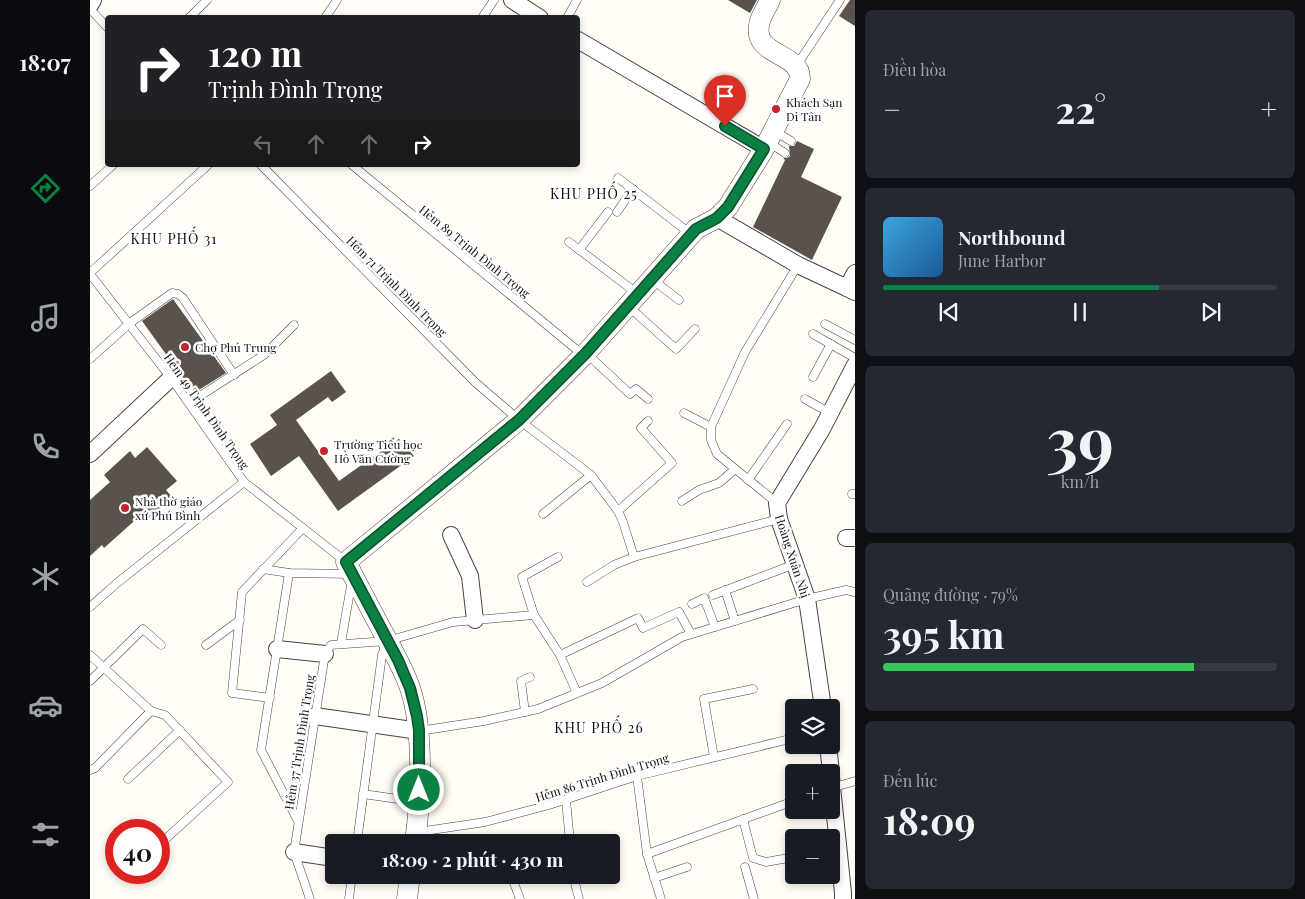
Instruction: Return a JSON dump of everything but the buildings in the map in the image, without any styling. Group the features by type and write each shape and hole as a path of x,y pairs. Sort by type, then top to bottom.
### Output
{"street":[{"path":"90,5 93,0"},
{"path":"512,0 532,15"},
{"path":"416,834 419,802 419,730 410,688 349,568 519,420 585,354 691,234 696,229 717,218 728,207 769,140 800,79 800,72 797,66 768,49 759,34 760,20 770,0"},
{"path":"580,41 769,140"},
{"path":"717,218 798,265 851,290 855,273"},
{"name":"Hoàng Xuân Nhị","path":"822,699 807,599 778,511 855,365"},
{"path":"90,454 171,378"},
{"path":"452,535 470,576 475,620"},
{"path":"277,649 325,654"},
{"path":"315,716 419,730"},
{"path":"294,852 325,857"},
{"path":"840,876 843,893 842,899"},
{"path":"407,899 409,884"}],"lane":[{"path":"192,15 207,0"},
{"path":"327,15 337,0"},
{"path":"484,15 494,0"},
{"path":"569,15 577,0"},
{"path":"797,66 840,0"},
{"path":"90,9 105,25"},
{"path":"769,140 791,141"},
{"path":"769,140 785,153"},
{"path":"90,186 112,167"},
{"path":"90,274 206,167"},
{"name":"Hẻm 71 Trịnh Đình Trọng","path":"263,167 476,383 519,420 591,475 618,511 634,558"},
{"name":"Hẻm 89 Trịnh Đình Trọng","path":"354,167 585,354 630,394 636,389 648,399"},
{"path":"618,178 691,234"},
{"path":"580,250 633,190"},
{"path":"569,242 633,300 676,349 695,329"},
{"path":"587,582 614,565 778,511 748,480 717,454 711,440 711,428 745,352 798,265"},
{"name":"Hẻm 49 Trịnh Đình Trọng","path":"90,274 171,378 244,482 303,528 349,568"},
{"path":"652,278 679,300"},
{"path":"90,358 130,323 172,293 178,294 183,298 234,374"},
{"path":"825,324 855,340"},
{"path":"189,403 264,355 294,325"},
{"path":"813,334 855,358"},
{"path":"813,377 831,344"},
{"path":"804,399 830,413"},
{"path":"684,413 711,428"},
{"path":"618,511 672,463 641,428 648,421"},
{"path":"748,480 787,424"},
{"path":"682,501 699,490 719,483 736,469"},
{"path":"542,514 591,475"},
{"path":"90,607 117,583 244,482"},
{"path":"270,698 232,693 242,592 303,528"},
{"path":"558,556 522,577 534,615 560,655 577,693"},
{"path":"713,595 795,564"},
{"path":"262,569 290,573 349,568 341,644"},
{"path":"290,573 261,750 298,821"},
{"path":"725,590 735,621"},
{"path":"419,730 538,709 602,683 682,637 807,599 846,590 855,592"},
{"path":"692,604 704,598 715,627"},
{"path":"560,655 638,618 643,628 679,612 691,634"},
{"path":"325,654 331,645 387,641 453,622 534,615"},
{"path":"206,645 240,620"},
{"path":"90,682 143,629 160,645"},
{"path":"358,834 382,655 387,641"},
{"name":"Hẻm 37 Trịnh Đình Trọng","path":"310,899 294,852 325,654"},
{"path":"90,655 151,711 165,715 228,782 170,835"},
{"path":"525,712 521,680 530,677"},
{"path":"714,757 704,699 753,689"},
{"path":"90,770 95,768 151,711"},
{"path":"128,779 180,730"},
{"name":"Hẻm 86 Trịnh Đình Trọng","path":"430,834 549,806 637,776 785,740"},
{"path":"637,776 647,854 661,899"},
{"path":"840,781 855,781"},
{"path":"363,794 419,802"},
{"path":"566,800 569,834"},
{"path":"647,854 785,804"},
{"path":"743,820 754,858 766,862 785,859"},
{"path":"654,878 687,867"},
{"path":"745,867 754,899"},
{"path":"349,899 351,884"},
{"path":"514,884 520,899"},
{"path":"575,884 579,899"}],"place":[{"name":"Khách Sạn Di Tân","path":"776,109"},
{"name":"Chợ Phú Trung","path":"185,347"},
{"name":"Trường Tiểu học Hồ Văn Cường","path":"324,451"},
{"name":"Nhà thờ giáo xứ Phú Bình","path":"125,508"}],"district":[{"name":"KHU PHỐ 25","path":"594,193"},
{"name":"KHU PHỐ 31","path":"174,238"},
{"name":"KHU PHỐ 26","path":"599,727"}],"route":[{"path":"419,790 419,730 410,688 398,660 346,562 519,420 586,353 696,229 717,218 728,207 764,149 725,126"}]}
